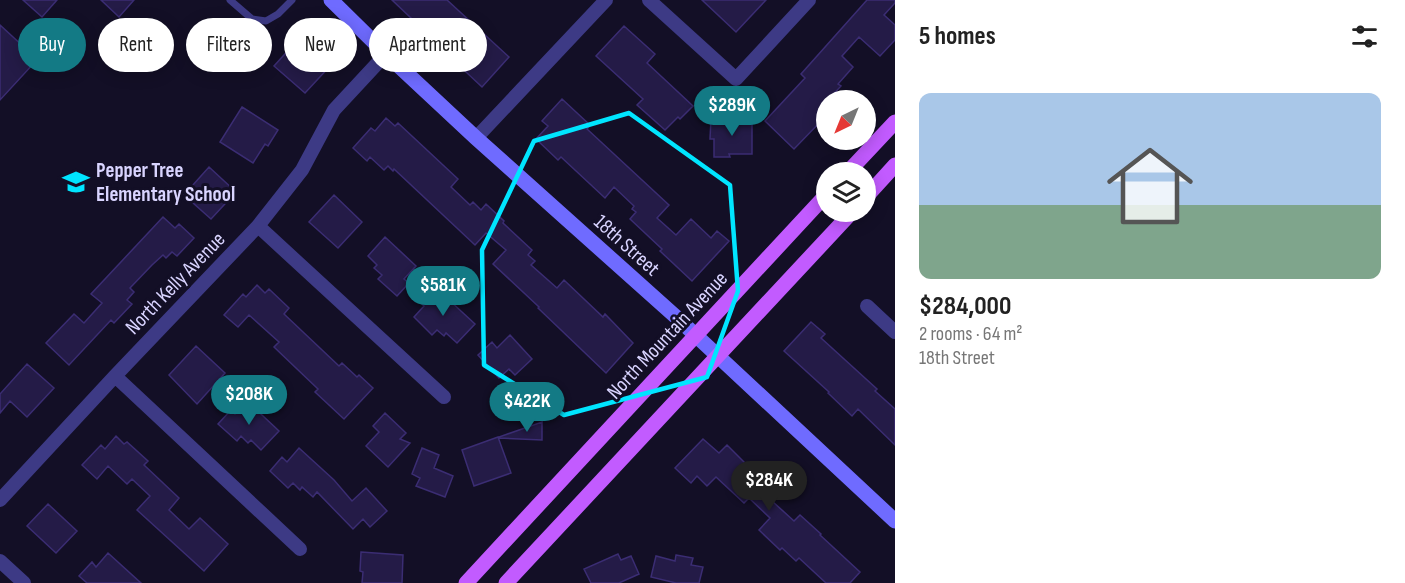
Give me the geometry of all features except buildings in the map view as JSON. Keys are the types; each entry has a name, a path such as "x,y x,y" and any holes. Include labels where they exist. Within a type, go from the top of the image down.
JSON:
{"main road":[{"name":"18th Street","path":"331,0 369,37"},
{"name":"18th Street","path":"405,72 696,335 895,521"},
{"path":"857,162 895,122"},
{"path":"876,185 895,165"},
{"name":"North Mountain Avenue","path":"466,583 816,206"},
{"path":"506,583 843,222"}],"street":[{"path":"476,138 606,0"},
{"path":"649,0 736,79 809,0"},
{"name":"North Kelly Avenue","path":"0,500 258,226 302,170 334,110 369,72"},
{"path":"258,226 444,397"},
{"path":"867,306 895,332"},
{"path":"115,376 300,549"},
{"path":"0,561 24,583"}],"lane":[{"path":"230,0 252,19 266,21 278,14 292,0"}],"highlighted area":[{"path":"629,113 730,185 738,291 707,377 564,415 484,365 482,250 534,141"}],"place":[{"name":"Pepper Tree Elementary School","path":"76,182"}]}
